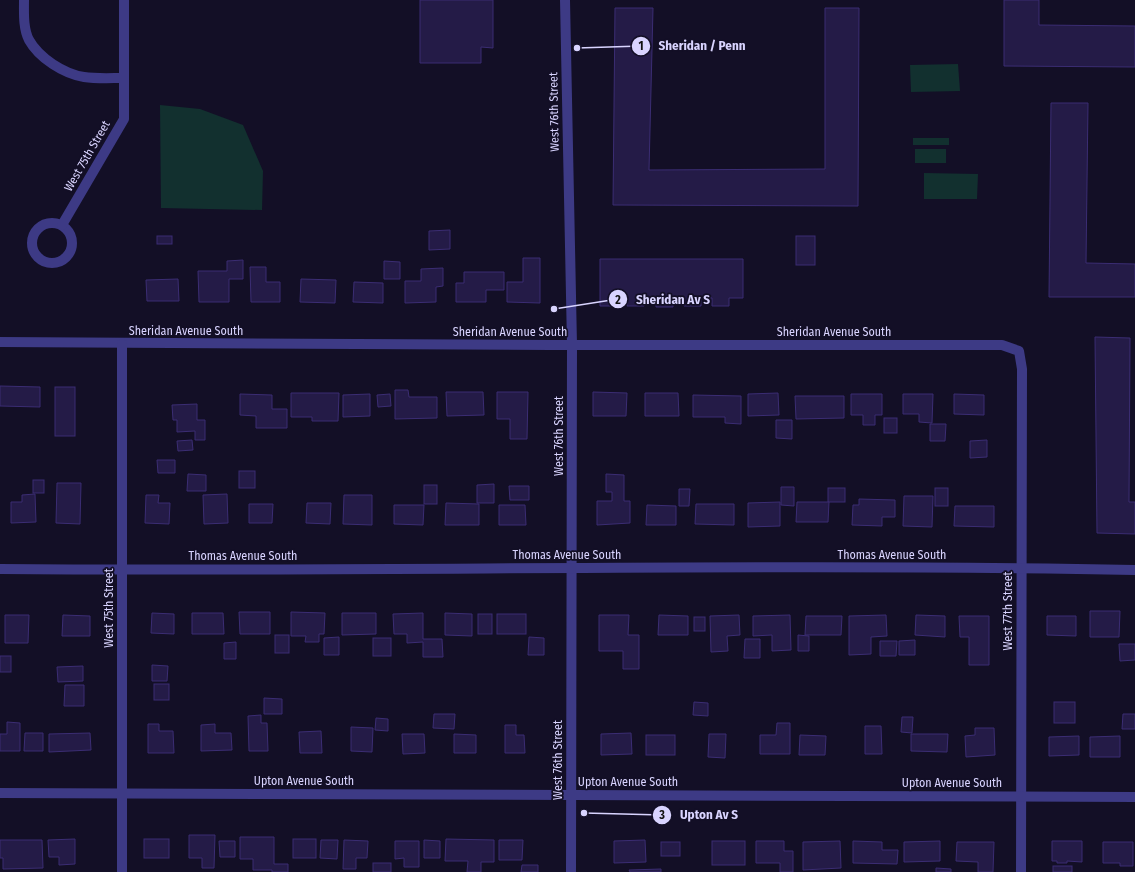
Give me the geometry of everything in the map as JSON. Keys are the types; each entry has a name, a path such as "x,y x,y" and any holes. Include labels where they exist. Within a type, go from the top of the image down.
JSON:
{"street":[{"path":"24,0 26,30 30,40 40,54 51,63 71,73 83,76 124,78"},
{"name":"West 75th Street","path":"62,225 124,118 124,0"},
{"name":"West 76th Street","path":"565,0 572,345 571,872"},
{"name":"Sheridan Avenue South","path":"0,342 122,344 1002,345 1019,351"},
{"name":"West 75th Street","path":"122,344 122,872"},
{"name":"West 77th Street","path":"1019,351 1022,369 1021,872"},
{"name":"Thomas Avenue South","path":"0,568 122,570 571,567 1021,568 1135,570"},
{"name":"Upton Avenue South","path":"0,793 1135,797"}],"green space":[{"path":"958,64 960,91 911,92 910,65"},
{"path":"160,105 200,109 243,125 263,171 262,210 161,208"},
{"path":"913,138 949,138 949,145 913,145"},
{"path":"915,149 946,149 946,163 915,163"},
{"path":"924,173 978,174 977,199 924,199"}],"building":[{"path":"420,0 493,0 493,48 481,47 481,63 420,63"},
{"path":"1004,0 1039,0 1039,25 1135,26 1135,67 1004,66"},
{"path":"615,8 653,8 649,170 825,169 825,8 859,8 858,206 613,205"},
{"path":"1051,103 1088,103 1086,263 1135,264 1135,297 1049,297"},
{"path":"450,230 450,249 429,250 429,231"},
{"path":"157,236 172,236 172,244 157,244"},
{"path":"796,236 815,236 815,265 796,265"},
{"path":"523,258 540,258 540,303 507,302 507,282 523,282"},
{"path":"600,259 743,259 743,298 729,298 729,306 712,306 712,298 701,298 701,306 684,306 684,297 673,297 673,307 656,307 656,298 644,298 644,306 627,306 627,297 616,297 616,306 600,306"},
{"path":"243,260 243,279 229,279 229,302 199,302 198,271 227,271 227,261"},
{"path":"384,261 400,262 400,279 384,279"},
{"path":"250,267 266,267 266,282 280,282 280,302 251,302"},
{"path":"443,268 443,286 436,287 436,302 405,303 405,281 421,281 421,269"},
{"path":"464,272 504,272 504,290 486,290 486,302 456,302 456,283 464,283"},
{"path":"178,279 179,301 147,301 146,280"},
{"path":"301,279 336,280 335,303 300,302"},
{"path":"354,282 383,283 383,303 353,302"},
{"path":"1095,337 1130,338 1129,502 1135,502 1135,534 1097,533"},
{"path":"0,386 40,387 40,407 0,406"},
{"path":"55,387 75,387 75,436 55,436"},
{"path":"395,390 408,390 409,397 437,397 437,418 395,419"},
{"path":"446,392 483,392 484,415 447,416"},
{"path":"497,392 528,392 527,439 510,439 510,419 497,419"},
{"path":"593,392 627,393 626,416 593,416"},
{"path":"291,393 339,393 338,421 312,421 312,417 291,417"},
{"path":"645,393 678,393 679,416 645,416"},
{"path":"778,393 779,415 748,416 748,394"},
{"path":"240,394 272,395 272,409 287,409 287,428 256,428 256,416 240,415"},
{"path":"370,394 370,416 343,417 343,395"},
{"path":"390,394 391,406 378,407 377,395"},
{"path":"851,394 882,394 882,415 875,415 875,425 863,425 863,415 851,415"},
{"path":"903,394 933,394 932,423 919,422 919,414 903,414"},
{"path":"954,394 984,395 984,415 954,414"},
{"path":"693,395 741,396 741,424 725,423 725,417 693,417"},
{"path":"795,396 844,396 844,418 796,419"},
{"path":"197,404 197,420 205,420 205,440 195,440 195,431 177,432 177,420 173,420 172,405"},
{"path":"884,418 897,418 897,433 884,433"},
{"path":"776,420 792,420 792,439 776,438"},
{"path":"930,424 946,424 945,441 930,441"},
{"path":"192,440 193,450 178,451 177,441"},
{"path":"987,440 987,457 970,458 970,441"},
{"path":"157,460 175,460 175,473 158,473"},
{"path":"239,471 255,471 255,488 239,488"},
{"path":"188,474 206,475 206,491 187,491"},
{"path":"606,474 624,475 624,501 630,501 630,523 597,525 597,501 612,501 612,492 606,492"},
{"path":"33,480 44,480 44,493 33,493"},
{"path":"57,483 81,483 80,524 56,523"},
{"path":"494,484 494,503 477,503 477,485"},
{"path":"424,485 437,485 437,504 424,504"},
{"path":"509,486 529,486 529,500 510,500"},
{"path":"781,487 794,487 794,506 781,505"},
{"path":"828,488 845,488 845,502 828,502"},
{"path":"935,488 948,488 948,506 935,506"},
{"path":"679,489 690,489 689,506 679,506"},
{"path":"35,494 36,522 11,523 11,502 22,502 22,495"},
{"path":"227,494 228,523 204,524 203,495"},
{"path":"146,495 159,495 158,503 170,503 169,524 145,523"},
{"path":"344,495 372,495 372,525 343,524"},
{"path":"904,496 933,496 932,527 903,526"},
{"path":"859,499 895,500 895,517 882,517 882,526 852,525 853,505 859,505"},
{"path":"780,502 780,526 748,527 748,503"},
{"path":"797,502 829,502 828,522 796,522"},
{"path":"307,503 331,503 330,524 306,523"},
{"path":"446,503 479,504 479,525 445,525"},
{"path":"249,504 273,504 272,523 249,523"},
{"path":"696,504 734,504 734,525 695,524"},
{"path":"394,505 424,505 423,525 394,524"},
{"path":"499,505 525,505 526,525 499,525"},
{"path":"647,505 676,506 676,525 646,525"},
{"path":"955,506 994,506 994,527 954,526"},
{"path":"1090,611 1120,611 1119,637 1090,637"},
{"path":"239,612 270,612 270,634 240,634"},
{"path":"291,612 325,613 324,634 319,634 319,642 305,642 306,636 291,636"},
{"path":"152,613 174,614 174,634 151,633"},
{"path":"192,613 223,613 224,634 192,634"},
{"path":"342,613 376,613 376,634 342,635"},
{"path":"423,613 423,639 442,639 443,657 423,657 423,642 407,643 407,634 394,634 393,614"},
{"path":"445,613 472,614 472,636 445,635"},
{"path":"478,614 492,614 492,634 478,634"},
{"path":"497,614 526,614 526,634 497,634"},
{"path":"5,615 29,615 28,643 5,643"},
{"path":"63,615 90,616 90,636 62,636"},
{"path":"599,615 629,615 628,635 639,635 639,669 623,669 623,651 599,651"},
{"path":"659,615 688,616 688,635 658,635"},
{"path":"739,615 740,635 727,636 728,651 711,652 710,616"},
{"path":"790,615 791,650 772,651 772,635 753,636 753,616"},
{"path":"886,615 887,636 871,637 871,654 849,655 849,616"},
{"path":"916,615 945,616 945,637 915,635"},
{"path":"806,616 842,616 841,635 805,635"},
{"path":"959,616 989,616 989,665 969,665 969,637 960,637"},
{"path":"1047,616 1076,616 1076,636 1047,635"},
{"path":"694,617 705,617 705,631 694,631"},
{"path":"275,635 289,635 289,653 275,653"},
{"path":"798,635 809,636 809,651 798,651"},
{"path":"339,637 339,655 324,655 324,638"},
{"path":"529,637 544,638 544,655 528,655"},
{"path":"373,638 391,638 391,656 373,656"},
{"path":"745,639 760,639 760,658 744,658"},
{"path":"915,640 915,655 899,655 899,641"},
{"path":"880,641 897,641 896,656 880,656"},
{"path":"236,642 236,659 224,659 224,643"},
{"path":"1119,644 1135,644 1135,660 1120,661"},
{"path":"0,656 11,656 11,672 0,672"},
{"path":"152,665 168,666 167,681 152,681"},
{"path":"83,666 83,681 58,682 57,667"},
{"path":"154,684 169,684 169,700 154,700"},
{"path":"65,685 84,685 84,706 64,706"},
{"path":"264,698 282,699 282,714 264,714"},
{"path":"694,702 708,703 708,716 693,715"},
{"path":"1054,702 1075,702 1075,723 1054,723"},
{"path":"434,714 455,714 454,729 433,728"},
{"path":"1123,714 1135,714 1135,729 1122,729"},
{"path":"261,715 261,723 267,723 268,751 249,751 248,716"},
{"path":"902,717 913,717 912,733 901,732"},
{"path":"376,718 388,719 388,731 375,730"},
{"path":"7,722 20,723 20,751 0,751 0,734 7,734"},
{"path":"777,723 790,723 790,754 760,754 760,735 776,735"},
{"path":"148,724 159,724 159,731 173,731 174,753 148,753"},
{"path":"215,724 215,733 231,733 232,750 201,751 201,725"},
{"path":"505,725 516,725 516,735 524,735 525,753 505,753"},
{"path":"865,726 881,726 882,754 865,754"},
{"path":"351,727 373,728 372,752 351,751"},
{"path":"975,728 994,728 995,755 966,757 965,736 975,735"},
{"path":"321,731 322,753 300,753 299,732"},
{"path":"25,733 43,733 43,751 24,751"},
{"path":"90,733 91,750 49,752 49,734"},
{"path":"631,733 632,754 601,755 601,734"},
{"path":"402,734 424,734 425,753 403,754"},
{"path":"454,734 476,735 476,753 454,753"},
{"path":"709,734 726,734 725,758 708,757"},
{"path":"911,734 948,734 947,752 911,751"},
{"path":"646,735 675,735 675,755 646,755"},
{"path":"800,735 826,736 825,755 799,755"},
{"path":"1079,736 1079,755 1049,756 1049,737"},
{"path":"1120,736 1120,757 1090,757 1090,737"},
{"path":"189,835 215,835 214,868 202,868 202,858 189,858"},
{"path":"240,837 274,837 274,864 288,864 288,872 253,870 253,859 240,859"},
{"path":"75,839 75,864 59,865 59,857 49,857 48,840"},
{"path":"144,839 169,839 169,858 144,858"},
{"path":"293,839 316,839 316,858 293,858"},
{"path":"446,839 494,840 494,862 481,862 481,872 467,872 468,861 445,861"},
{"path":"0,840 42,840 43,868 3,869 3,858 0,858"},
{"path":"321,840 338,840 337,859 320,858"},
{"path":"344,840 368,841 367,858 356,858 356,869 343,869"},
{"path":"424,840 440,841 440,858 424,858"},
{"path":"499,840 523,840 522,860 499,860"},
{"path":"645,840 646,862 614,863 614,841"},
{"path":"219,841 235,841 235,857 220,857"},
{"path":"395,841 419,841 419,867 404,867 404,858 395,859"},
{"path":"712,841 745,841 745,865 712,865"},
{"path":"756,841 784,841 784,851 793,851 793,872 780,872 780,863 756,863"},
{"path":"840,841 841,868 803,870 803,842"},
{"path":"853,841 882,842 882,850 898,850 897,864 853,863"},
{"path":"940,841 940,861 904,862 904,842"},
{"path":"1052,841 1082,841 1082,862 1067,861 1067,863 1057,863 1057,861 1052,861"},
{"path":"661,842 680,842 680,856 661,856"},
{"path":"957,842 994,842 993,872 978,872 978,862 956,861"},
{"path":"1103,842 1133,842 1133,866 1120,866 1120,863 1103,863"},
{"path":"373,863 391,863 391,872 373,872"},
{"path":"522,865 538,865 538,872 521,872"},
{"path":"1053,866 1072,866 1072,872 1053,872"},
{"path":"936,868 951,869 951,872 936,872"},
{"path":"661,869 661,872 630,872 629,870"}],"place":[{"name":"Sheridan / Penn","path":"577,48"},
{"name":"Sheridan Av S","path":"554,309"},
{"name":"Upton Av S","path":"584,813"}]}
